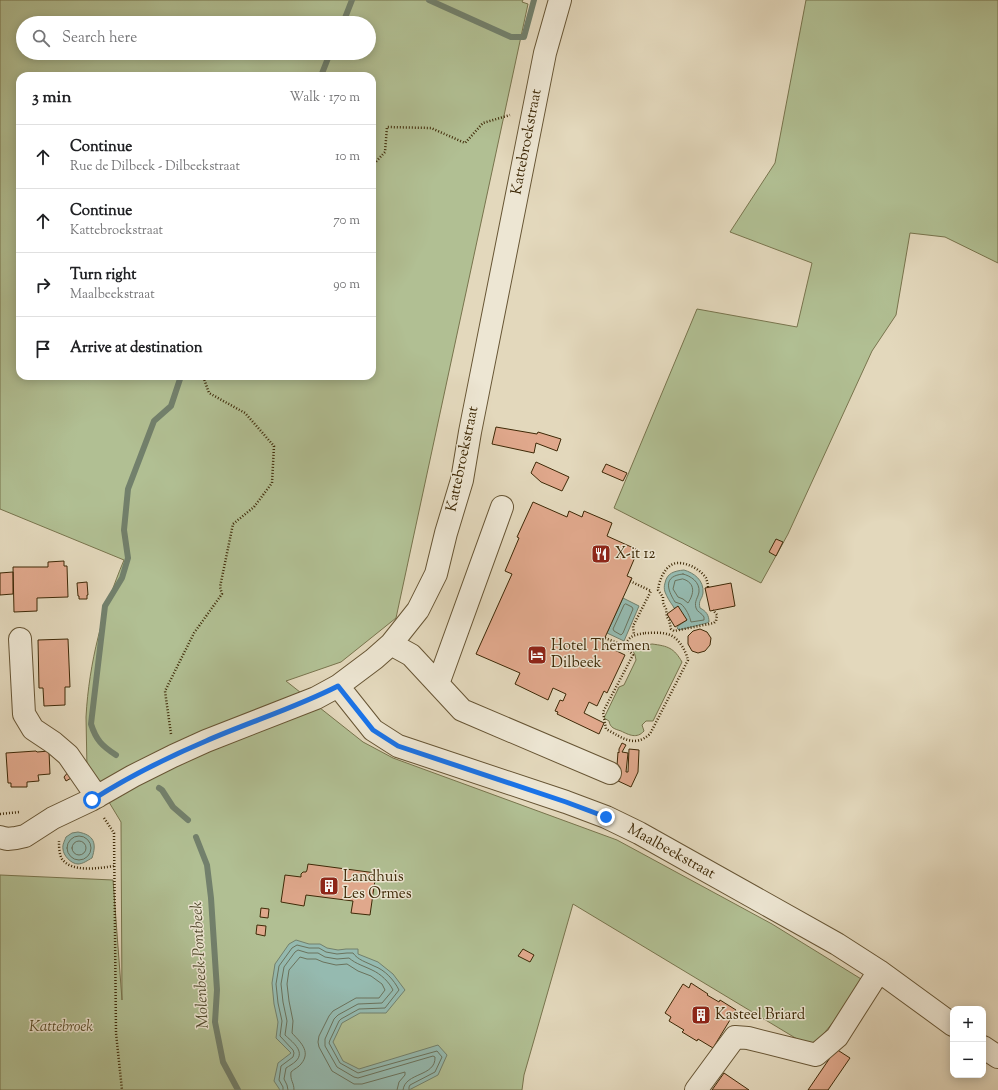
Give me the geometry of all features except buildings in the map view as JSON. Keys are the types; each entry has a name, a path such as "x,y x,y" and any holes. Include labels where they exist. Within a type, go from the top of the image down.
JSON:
{"street":[{"name":"Kattebroekstraat","path":"0,837 16,838 25,836 53,818 173,756 206,741 316,698 338,686 374,659 391,644 418,610 436,574 446,533 462,480 470,432 545,53 560,0"},
{"path":"438,684 502,507"},
{"path":"20,639 24,714 32,729 54,743 68,755 94,798"},
{"path":"391,644 411,655 462,710 610,773"},
{"name":"Maalbeekstraat","path":"338,686 373,730 398,746 558,799 606,817 639,833 837,944 878,971 950,1023"},
{"path":"696,1090 735,1037 748,1038 816,1055 836,1037 878,971"},
{"path":"986,1049 998,1057"}],"path":[{"path":"376,162 385,152 387,127 431,128 465,143 483,122 534,108"},
{"path":"173,756 165,691 194,633 222,594 220,587 233,524 254,507 272,483 274,446 245,412 209,393 204,380"},
{"path":"668,634 671,629 669,620 662,597 658,590 661,577 673,564 682,563 691,566 699,572 706,579 708,587"},
{"path":"630,581 651,591 658,590"},
{"path":"634,635 633,626 651,591"},
{"path":"671,629 674,631 714,622 716,621 717,615 713,610"},
{"path":"605,638 625,646 633,654 603,712 606,729 629,741 644,740 650,734 688,660 686,652 680,643 668,634 645,633 634,635 625,646"},
{"path":"94,798 114,833 116,1033 122,1090"},
{"path":"59,840 62,859 70,865 80,868 114,866"}],"green space":[{"name":"Kattebroek","path":"0,0 523,0 522,2 528,4 396,618 341,662 286,681 363,742 393,758 617,840 772,924 866,982 812,1048 573,904 524,1075 522,1090 0,1090 0,875 113,880 122,1000 121,822 92,774 87,769 86,717 90,676 98,637 116,579 124,560 0,509"},
{"path":"806,0 998,0 998,263 945,237 910,233 896,315 872,351 788,534 761,583 614,508 697,309 797,327 812,263 730,232 775,163"},
{"path":"652,644 670,648 682,662 653,721 646,721 642,725 644,731 639,735 630,735 613,728 609,721 604,718 619,687 624,685 636,660 633,651 642,646"}],"water":[{"path":"684,570 695,575 702,584 703,593 700,608 707,614 709,622 679,630 677,628 678,626 687,620 676,608 674,608 664,590 664,586 669,575 674,572"},
{"path":"623,598 639,606 624,641 607,633"},
{"path":"78,832 88,835 93,840 94,848 92,858 84,863 75,864 64,854 63,844 66,837 72,833"},
{"path":"296,940 309,944 320,944 327,948 338,950 358,949 358,954 378,962 393,974 405,990 386,1013 360,1013 342,1023 333,1042 343,1061 359,1069 438,1045 447,1055 438,1075 409,1090 280,1090 274,1081 278,1063 291,1053 276,1038 278,1022 274,1004 272,983 275,964 289,944"}],"waterway":[{"name":"Molenbeek-Pontbeek","path":"346,16 352,0"},
{"name":"Molenbeek-Pontbeek","path":"429,0 511,37 524,37 534,0"},
{"name":"Molenbeek-Pontbeek","path":"323,72 327,60"},
{"name":"Molenbeek-Pontbeek","path":"116,755 100,742 91,724 105,606 122,578 128,558 124,530 128,489 154,421 171,406 180,380"},
{"name":"Molenbeek-Pontbeek","path":"159,788 162,790 173,807 188,820"},
{"name":"Molenbeek-Pontbeek","path":"196,837 207,865 211,898 217,990 215,1022 223,1062 238,1090"}],"place":[{"name":"X-it 12","path":"601,554"},
{"name":"Hotel Thermen Dilbeek","path":"537,655"},
{"name":"Landhuis Les Ormes","path":"329,886"},
{"name":"Kasteel Briard","path":"701,1015"}],"route":[{"path":"92,800 133,776 206,741 316,698 338,686 373,730 398,746 566,802 606,817"}]}
